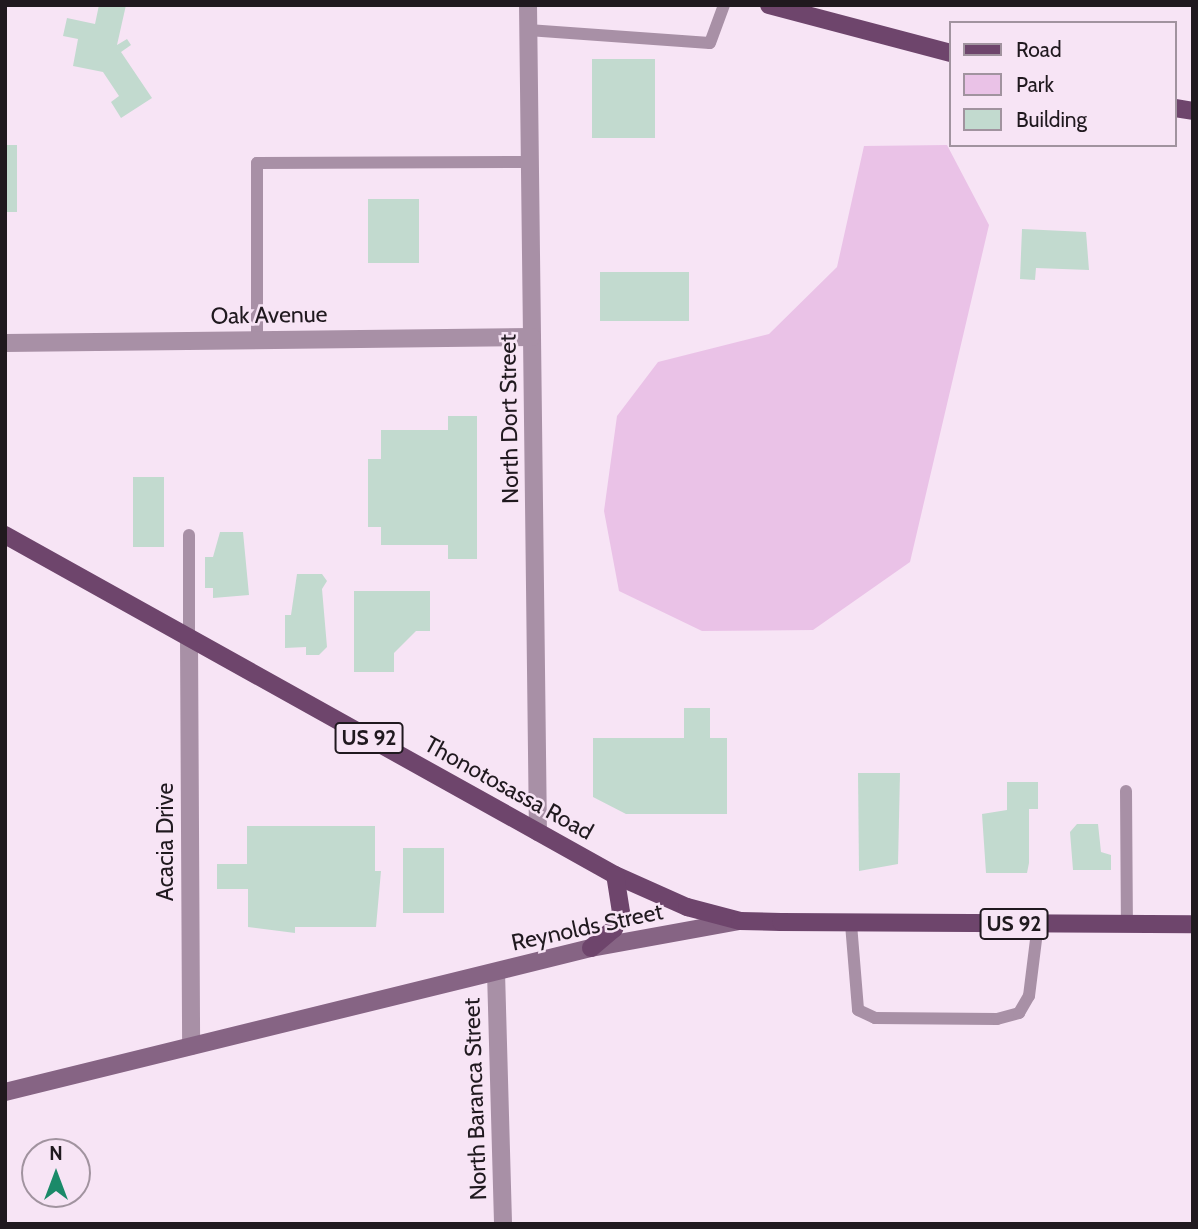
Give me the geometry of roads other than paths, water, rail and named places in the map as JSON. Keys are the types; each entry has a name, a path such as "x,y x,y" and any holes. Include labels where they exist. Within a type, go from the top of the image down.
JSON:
{"main road":[{"path":"769,5 950,52"},
{"name":"Thonotosassa Road","path":"5,535 615,875 740,921"},
{"path":"591,948 614,929 621,912 615,875"},
{"name":"Reynolds Street","path":"5,1092 591,948 740,921 850,924 1193,924"}],"street":[{"name":"North Dort Street","path":"528,5 538,831"},
{"name":"Oak Avenue","path":"5,343 533,337"},
{"name":"Acacia Drive","path":"189,638 191,1046"},
{"name":"North Baranca Street","path":"496,972 503,1224"}],"lane":[{"path":"528,30 661,35 710,43 724,5"},
{"path":"257,340 257,163 530,162"},
{"path":"189,535 189,638"},
{"path":"1126,791 1127,924"},
{"path":"850,924 858,1010 875,1018 997,1019 1019,1013 1029,996 1038,924"}]}
